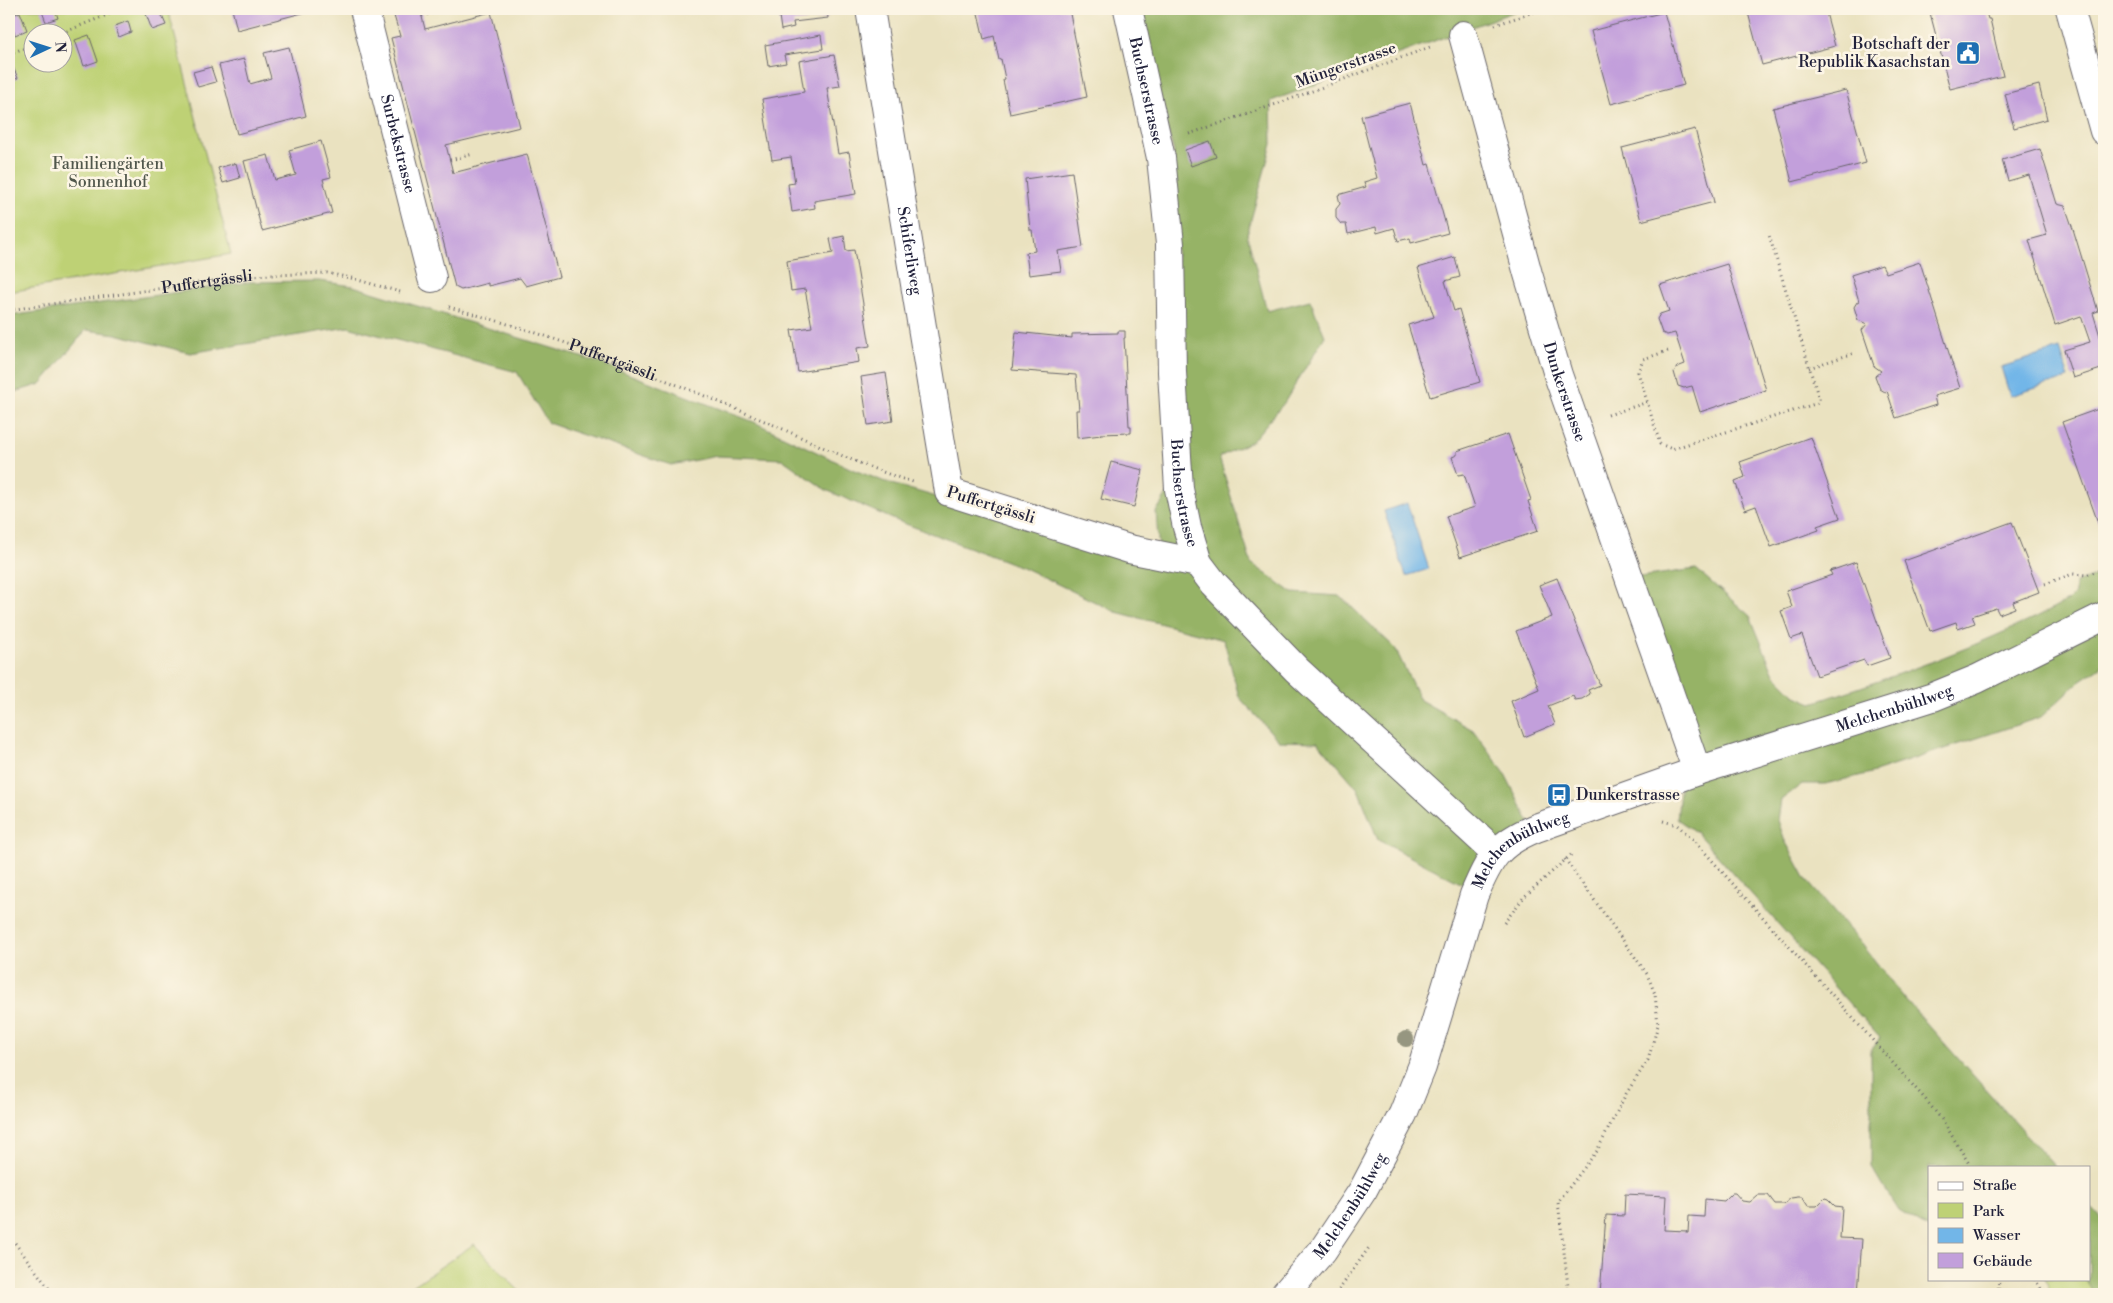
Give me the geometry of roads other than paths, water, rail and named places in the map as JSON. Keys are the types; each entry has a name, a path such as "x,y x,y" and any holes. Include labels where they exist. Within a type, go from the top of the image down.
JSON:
{"street":[{"name":"Surbekstrasse","path":"364,9 432,278"},
{"name":"Schiferliweg","path":"870,9 949,492"},
{"name":"Buchserstrasse","path":"1128,9 1158,144 1170,244 1172,372 1179,489 1186,527 1198,563 1214,584 1297,670 1496,853"},
{"path":"2070,9 2104,131"},
{"name":"Dunkerstrasse","path":"1463,35 1528,274 1574,425 1697,771"},
{"name":"Puffertgässli","path":"949,492 1128,549 1198,563"},
{"name":"Melchenbühlweg","path":"1285,1294 1323,1250 1363,1190 1403,1114 1422,1067 1474,895 1496,853 1516,836 1697,771 1933,697 2002,668 2104,616"}],"water":[{"path":"2060,349 2069,378 2010,396 2001,367"},
{"path":"1407,503 1429,569 1406,576 1384,511"}],"place":[{"name":"Botschaft der Republik Kasachstan","path":"1968,53"},
{"name":"Dunkerstrasse","path":"1559,795"}],"park label":[{"name":"Familiengärten Sonnenhof","path":"108,173"}]}
